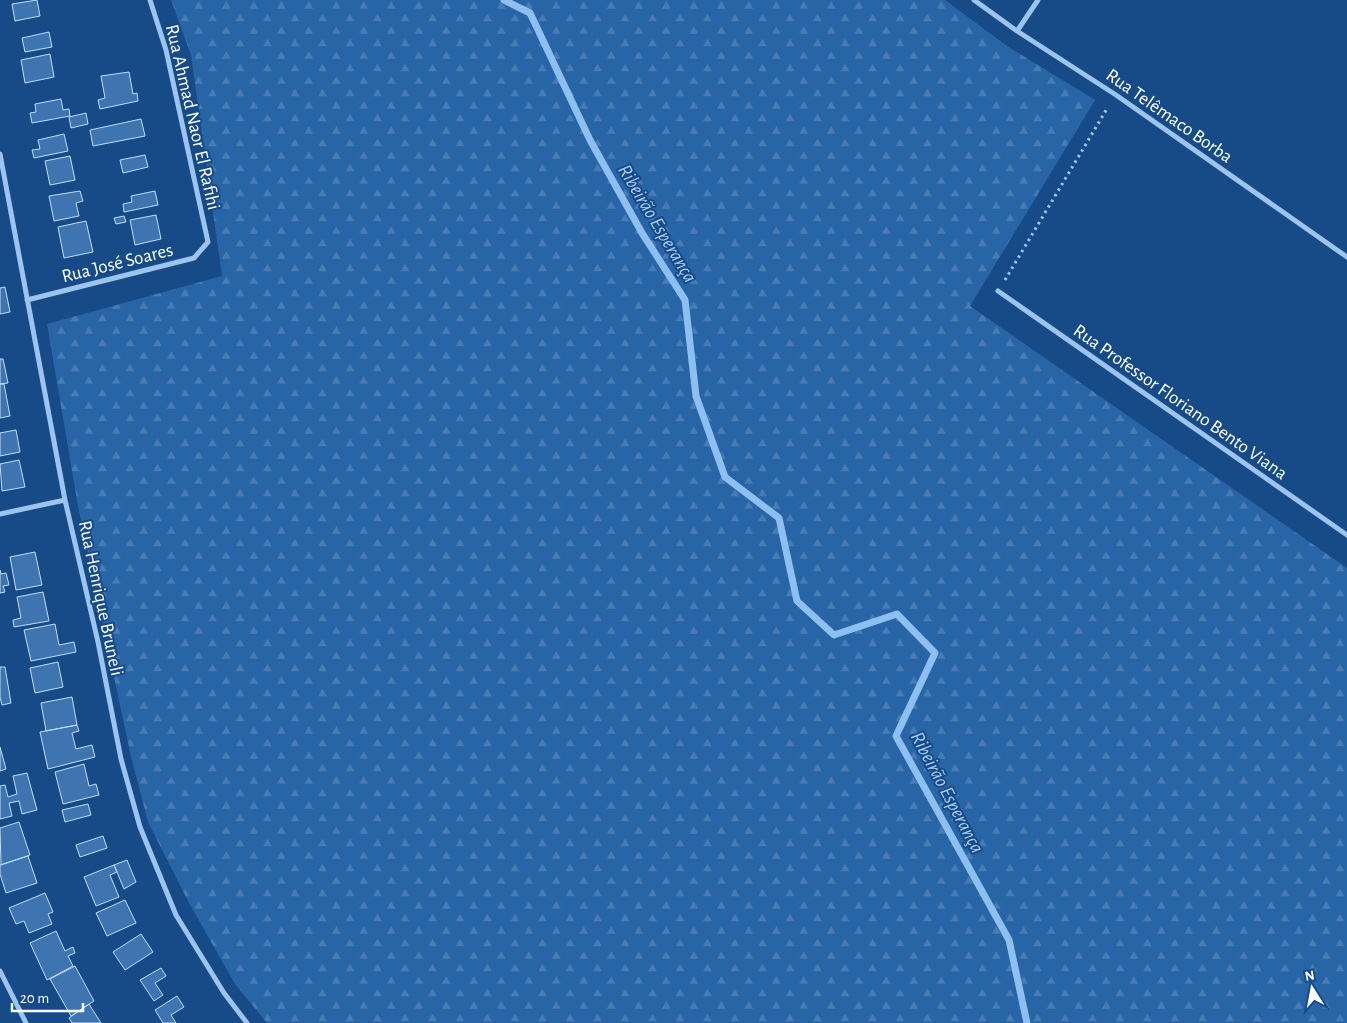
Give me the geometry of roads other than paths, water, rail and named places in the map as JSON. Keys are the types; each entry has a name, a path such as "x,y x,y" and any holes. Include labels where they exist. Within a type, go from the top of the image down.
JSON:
{"street":[{"name":"Rua Ahmad Naor El Rafihi","path":"150,0 166,50 208,242"},
{"name":"Rua Telêmaco Borba","path":"974,0 1017,31 1116,95 1347,257"},
{"path":"1017,31 1038,0"},
{"name":"Rua Henrique Bruneli","path":"0,154 66,500 98,642 121,759 140,827 176,914 224,993 247,1023"},
{"name":"Rua José Soares","path":"27,300 194,258 208,242"},
{"name":"Rua Professor Floriano Bento Viana","path":"998,291 1347,535"},
{"path":"0,514 66,500"},
{"path":"0,971 26,1023"}],"waterway":[{"name":"Ribeirão Esperança","path":"504,0 530,13 590,140 642,233 685,300 696,396 725,477 779,518 797,601 834,635 897,614 935,653 896,736 1009,940 1027,1023"}]}
